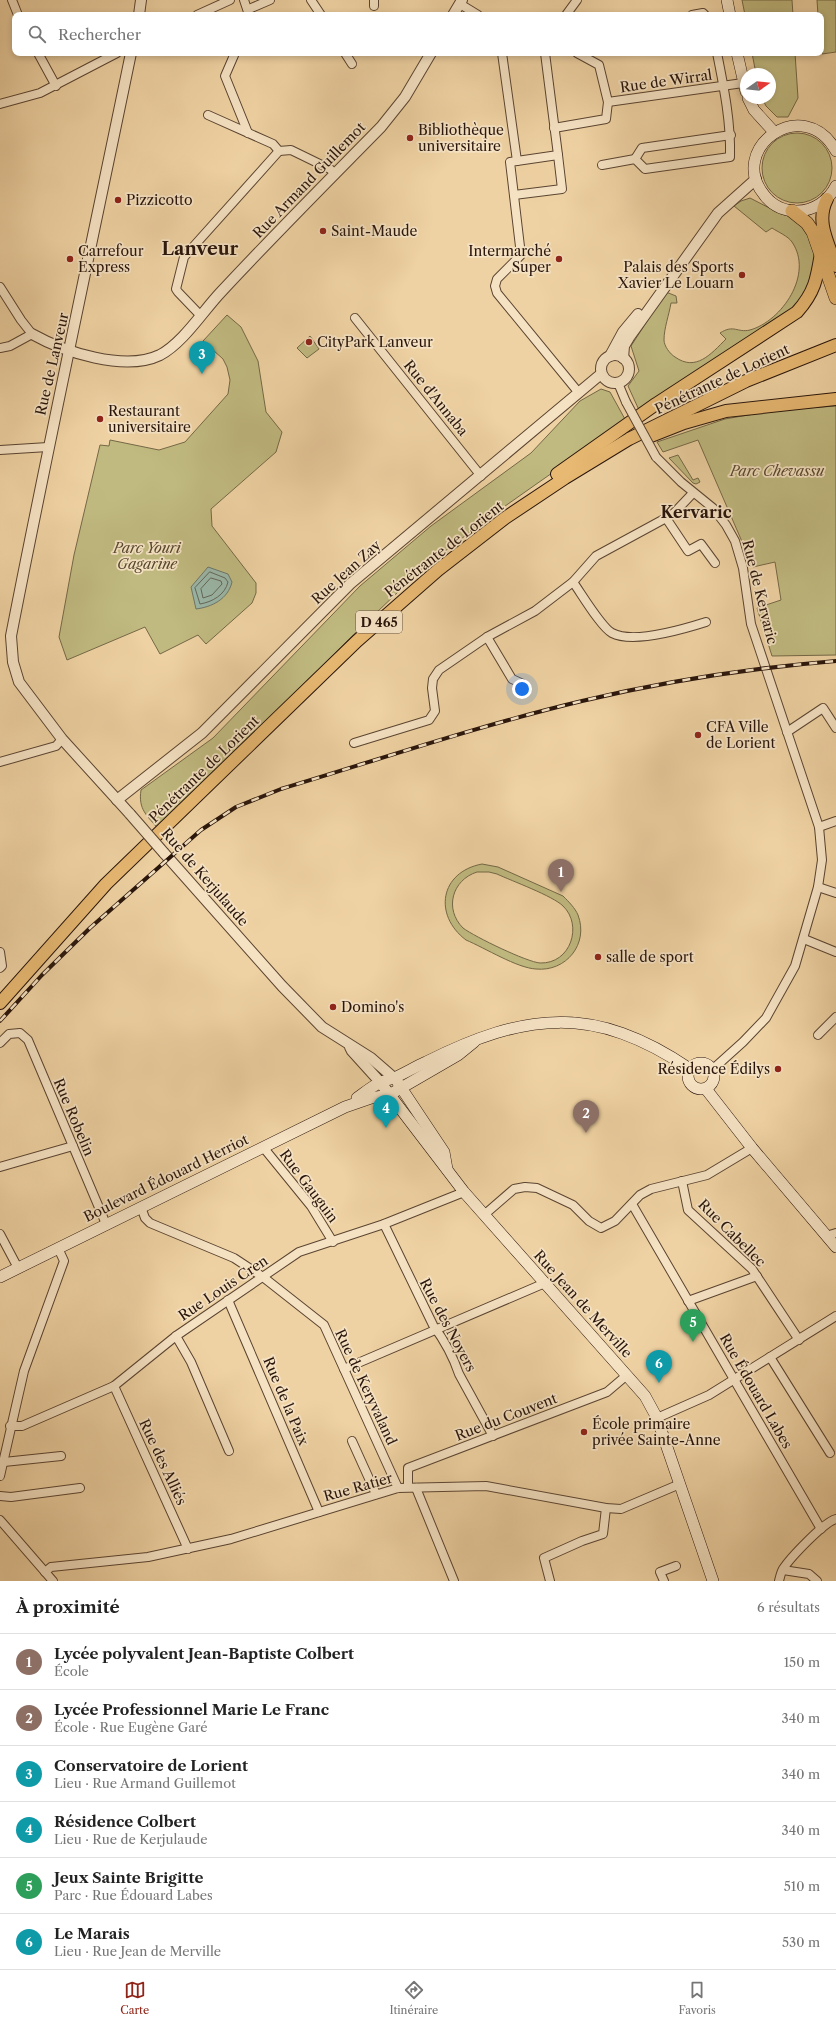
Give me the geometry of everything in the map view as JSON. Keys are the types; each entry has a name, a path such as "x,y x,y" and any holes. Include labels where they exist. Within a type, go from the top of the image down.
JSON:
{"highway":[{"path":"792,211 807,223 813,232 836,298"}],"main road":[{"path":"727,0 729,12"},
{"path":"738,56 740,68"},
{"path":"751,104 754,110 774,132"},
{"path":"826,199 807,210 792,211 778,207 766,198 756,180 754,165 758,150 774,132 793,126 808,127 816,130 827,138 836,151"},
{"path":"836,186 826,199 822,208 821,219 836,266"},
{"path":"505,518 530,491 576,461 656,404 797,312 813,290 821,253"},
{"name":"Pénétrante de Lorient","path":"0,1003 106,884 357,641 438,570 505,518 629,439 746,381 836,345"},
{"path":"566,478 602,462 666,429 703,417 748,407 836,399"},
{"path":"474,1042 501,1031 531,1024 571,1021 611,1029 640,1039 672,1056 690,1069"},
{"name":"Boulevard Édouard Herriot","path":"0,1277 345,1106 380,1082 394,1078 454,1048 474,1042"},
{"name":"Boulevard Édouard Herriot","path":"345,1106 371,1098 389,1095 458,1055 474,1042"},
{"path":"704,1063 713,1069 714,1081 706,1089 696,1089 689,1082 688,1078 690,1069 696,1064 704,1063"},
{"path":"389,1095 394,1078"},
{"name":"Rue de Kerjulaude","path":"394,1078 444,1152 448,1172"},
{"name":"Rue de Kerjulaude","path":"380,1082 464,1192"},
{"path":"706,1089 752,1148 831,1235 836,1247"},
{"name":"Rue Jean de Merville","path":"464,1192 645,1396 658,1418 712,1581"}],"street":[{"path":"12,0 17,12"},
{"path":"139,12 141,0"},
{"path":"204,12 230,0"},
{"path":"244,0 249,12 270,0"},
{"path":"311,0 319,12"},
{"path":"568,12 577,0"},
{"path":"455,12 461,2 474,12"},
{"path":"40,56 56,86"},
{"path":"0,104 40,93 111,56"},
{"name":"Rue de Lanveur","path":"19,682 13,662 11,636 48,447 70,350 131,56"},
{"path":"234,56 225,76 248,133"},
{"path":"347,56 352,64"},
{"name":"Rue Armand Guillemot","path":"32,334 70,350 109,361 124,362 148,359 160,355 201,316 220,293 380,127 405,97 429,56"},
{"path":"502,56 514,161 514,195 521,255 497,279 495,289 579,393"},
{"path":"514,195 562,189 544,56"},
{"name":"Rue de Wirral","path":"582,56 599,65 608,102 724,86 740,87"},
{"path":"636,159 645,169 730,157 731,135 724,86 718,56"},
{"path":"554,128 606,119 608,102"},
{"path":"208,115 273,144 279,151"},
{"path":"636,159 642,148 731,135"},
{"path":"201,316 176,289 184,257 279,151 291,150 330,169 335,174"},
{"path":"514,161 558,154"},
{"path":"602,165 636,159"},
{"path":"623,358 624,346 630,336 665,285 718,213 756,180"},
{"path":"610,356 619,356 623,358 628,365 628,374 618,383 608,381 602,374 602,363 610,356 623,332 665,285"},
{"path":"0,287 21,320 32,334 10,346 0,348"},
{"name":"Rue d'Annaba","path":"355,318 481,476"},
{"name":"Rue Jean Zay","path":"117,800 202,733 350,584 602,374"},
{"name":"Rue de Kervaric","path":"618,383 626,402 656,457 712,508 726,525 735,541 743,568 751,624 819,827 822,860 818,887 795,966 766,1018 743,1042 713,1069"},
{"path":"0,450 48,447"},
{"path":"354,743 429,720 435,711 432,688 433,680 439,670 455,657 487,637 535,611 573,582 596,556 674,513 694,493"},
{"path":"666,518 688,551 701,544 714,563"},
{"path":"573,582 605,627 612,633 621,636 642,636 676,632 706,622"},
{"path":"487,637 512,679 523,684"},
{"name":"Rue de Kerjulaude","path":"19,682 62,739 288,993 322,1027 371,1058 394,1078"},
{"path":"787,732 823,708 836,728"},
{"path":"0,762 56,746 62,739"},
{"path":"819,827 836,821"},
{"path":"818,887 836,893"},
{"path":"804,938 836,952"},
{"path":"0,952 1,967"},
{"path":"818,1035 836,1016"},
{"name":"Rue Robelin","path":"0,1043 9,1034 20,1033 28,1040 106,1224"},
{"name":"Rue de Kerjulaude","path":"349,1043 352,1051 380,1082"},
{"path":"0,1167 73,1146"},
{"name":"Rue Gauguin","path":"262,1147 311,1206 333,1242"},
{"path":"484,1215 514,1189 525,1186 537,1188 573,1204 589,1222 601,1228 615,1221 640,1195 651,1189 707,1175 752,1148"},
{"name":"Rue Cabellec","path":"682,1181 688,1210 752,1269 799,1340"},
{"name":"Rue Louis Cren","path":"10,1426 22,1426 114,1386 176,1336 299,1252 384,1224 464,1192"},
{"name":"Rue Édouard Labes","path":"632,1204 821,1529"},
{"name":"Rue de Keryvaland","path":"141,1207 150,1223 234,1258 263,1277 324,1325 398,1488"},
{"name":"Rue des Noyers","path":"384,1224 406,1266 409,1278 493,1436"},
{"path":"0,1234 18,1268"},
{"path":"0,1476 10,1426 24,1371 64,1262 58,1248"},
{"path":"688,1301 757,1276"},
{"path":"344,1369 545,1283"},
{"name":"Rue de la Paix","path":"228,1300 319,1512"},
{"path":"658,1418 696,1402 836,1316"},
{"path":"176,1336 191,1362 229,1451"},
{"path":"770,1357 830,1453"},
{"name":"Rue du Couvent","path":"412,1487 408,1468 607,1392 627,1376"},
{"name":"Rue des Alliés","path":"114,1386 188,1549"},
{"path":"352,1441 376,1494"},
{"path":"4,1462 61,1456"},
{"name":"Rue Ratier","path":"45,1572 51,1567 148,1557 232,1539 398,1488 486,1486 606,1508 621,1509 680,1484"},
{"path":"412,1487 454,1581"},
{"path":"0,1496 11,1497 80,1488"},
{"path":"550,1581 544,1558 582,1541 603,1534 606,1508"},
{"path":"779,1581 783,1570 801,1547 821,1529 836,1519"},
{"path":"0,1520 53,1581"},
{"path":"664,1581 660,1572 676,1566"},
{"path":"783,1570 809,1574 817,1581"}],"green space":[{"path":"742,0 792,0 793,12 744,12"},
{"path":"817,0 836,0 836,52 824,54 824,12 818,12"},
{"path":"753,56 795,56 798,98 788,117 777,117 765,104 776,104 776,68 755,68"},
{"path":"790,133 804,133 817,139 826,148 832,161 830,181 822,193 804,203 790,203 777,197 768,188 762,175 762,161 768,148 777,139"},
{"path":"750,198 781,214 792,217 810,234 816,260 810,287 796,307 639,410 628,386 639,371 631,346 666,292 676,296 677,303 671,303 665,331 665,345 673,356 690,363 703,359 715,350 726,339 720,333 725,330 732,329 746,331 762,325 783,307 791,295 797,282 799,268 798,255 792,242 788,238 772,228 766,232 734,206 741,201"},
{"name":"Parc Youri Gagarine","path":"227,315 241,327 258,361 266,412 282,432 276,452 211,509 212,526 256,583 256,593 252,603 206,644 198,635 160,654 145,627 67,660 59,637 74,555 100,445 109,446 110,440 159,450 185,442 228,394 230,380 227,367 223,359 203,341"},
{"name":"CityPark Lanveur","path":"310,336 319,349 307,358 297,348"},
{"path":"601,389 610,392 626,421 498,511 424,567 350,638 159,830 144,812 140,797 141,790 213,738 360,586 431,526 531,453 580,401"},
{"name":"Parc Chevassu","path":"836,406 836,655 772,656 757,608 781,600 775,562 753,567 698,440 663,452 657,442 725,419 777,410"},
{"path":"678,455 693,480 698,478 700,482 696,484 693,483 669,458"},
{"path":"482,864 498,867 563,896 577,912 581,926 577,946 572,954 557,966 547,969 528,968 466,940 455,930 445,907 446,896 450,885 457,876 468,869","holes":["477,872 489,872 542,893 563,906 569,914 573,933 571,942 559,957 551,962 533,962 478,937 463,928 457,920 452,904 457,888 468,876"]}],"water":[{"path":"208,567 228,574 232,582 227,593 218,601 208,606 196,609 191,587"}],"railway":[{"path":"0,1021 42,975 90,928 201,830 236,807 281,789 544,710 677,681 772,667 836,661"}],"place":[{"name":"Bibliothèque universitaire","path":"410,138"},
{"name":"Pizzicotto","path":"118,200"},
{"name":"Saint-Maude","path":"323,231"},
{"name":"Carrefour Express","path":"70,259"},
{"name":"Intermarché Super","path":"559,259"},
{"name":"Palais des Sports Xavier Le Louarn","path":"742,275"},
{"name":"CityPark Lanveur","path":"309,342"},
{"name":"Conservatoire de Lorient","path":"202,374"},
{"name":"Restaurant universitaire","path":"100,419"},
{"name":"CFA Ville de Lorient","path":"698,735"},
{"name":"Lycée polyvalent Jean-Baptiste Colbert","path":"561,892"},
{"name":"salle de sport","path":"598,957"},
{"name":"Domino's","path":"333,1007"},
{"name":"Résidence Édilys","path":"778,1069"},
{"name":"Résidence Colbert","path":"386,1128"},
{"name":"Lycée Professionnel Marie Le Franc","path":"586,1133"},
{"name":"Jeux Sainte Brigitte","path":"693,1342"},
{"name":"Le Marais","path":"659,1383"},
{"name":"École primaire privée Sainte-Anne","path":"584,1432"}],"district":[{"name":"Lanveur","path":"200,249"},
{"name":"Kervaric","path":"696,512"}]}
